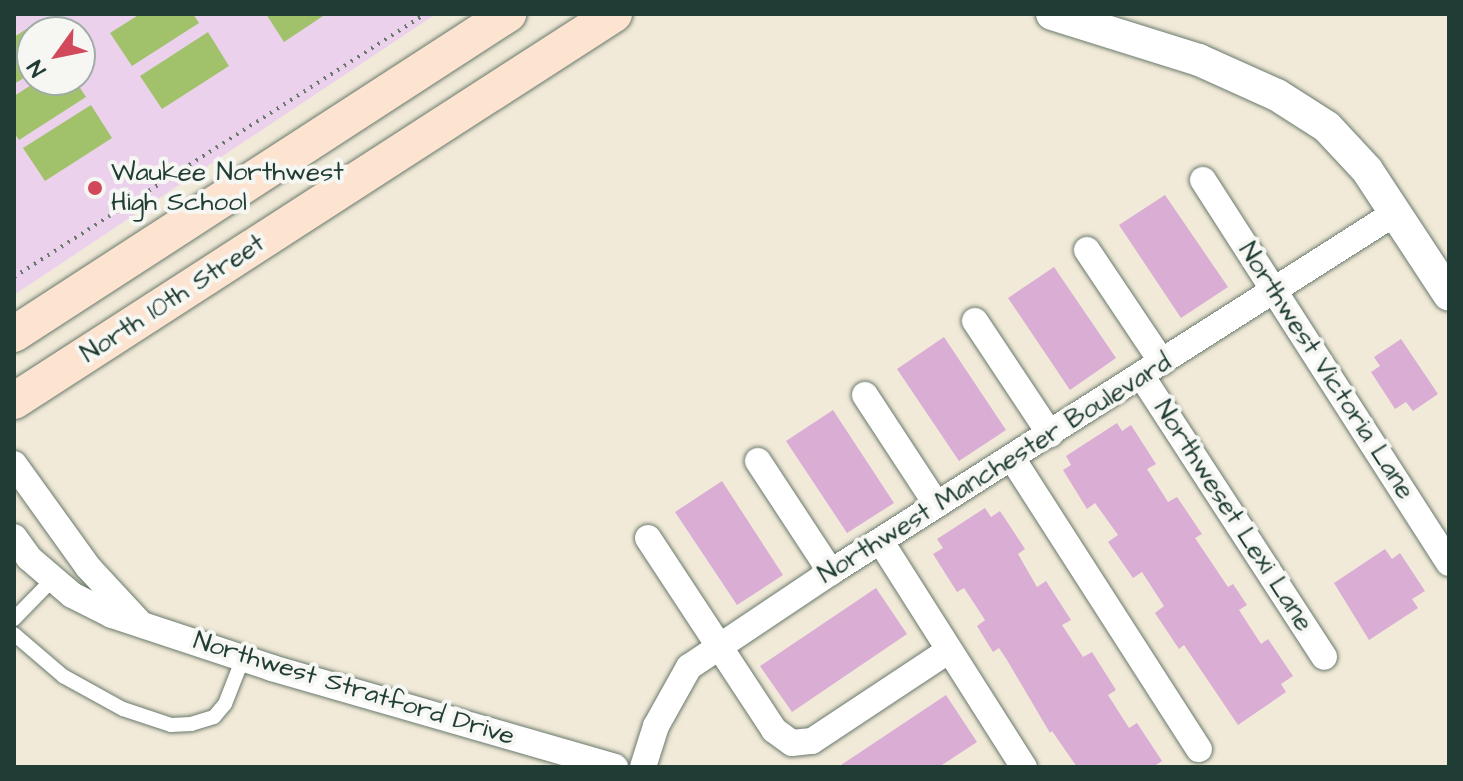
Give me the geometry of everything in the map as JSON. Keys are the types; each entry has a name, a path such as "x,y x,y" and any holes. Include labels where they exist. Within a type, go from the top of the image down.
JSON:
{"main road":[{"path":"14,334 508,14"},
{"name":"North 10th Street","path":"14,401 614,14"}],"street":[{"path":"1052,14 1199,60 1277,95 1327,127 1367,170 1449,295"},
{"name":"Northwest Victoria Lane","path":"1203,180 1449,563"},
{"name":"Northwest Manchester Boulevard","path":"643,767 656,726 689,667 831,572 1395,213"},
{"name":"Northweset Lexi Lane","path":"1087,250 1152,369 1324,657"},
{"path":"975,321 1050,434"},
{"path":"865,395 937,505"},
{"path":"1012,458 1199,749"},
{"path":"758,461 831,572"},
{"name":"Northwest Stratford Drive","path":"14,464 88,567 141,623"},
{"name":"Northwest Stratford Drive","path":"14,537 29,558 72,595 112,615 243,658 615,767"},
{"path":"648,538 774,730 792,743 812,741 948,651"},
{"path":"881,542 1013,763"}],"lane":[{"path":"14,619 53,579"},
{"path":"14,634 63,676 123,709 171,725 191,724 214,717 225,704 243,658"}],"path":[{"path":"14,277 426,14"}],"shaded area":[{"name":"Waukee Northwest High School","path":"14,14 436,14 14,295"}],"green space":[{"path":"140,14 193,14 199,23 132,66 110,33"},
{"path":"266,14 326,14 284,42"},
{"path":"208,32 229,66 162,109 140,76"},
{"path":"16,36 14,84 14,37"},
{"path":"14,96 86,97 19,140 14,133"},
{"path":"91,105 112,138 45,181 23,148"}],"building":[{"path":"1165,195 1228,287 1181,318 1119,225"},
{"path":"1054,267 1116,358 1070,390 1008,298"},
{"path":"944,337 1006,430 959,461 897,369"},
{"path":"1401,339 1438,394 1413,411 1406,402 1395,409 1371,372 1380,366 1374,357"},
{"path":"833,410 894,503 847,533 786,441"},
{"path":"1117,423 1122,431 1131,425 1156,464 1147,469 1168,502 1177,497 1202,534 1195,538 1228,587 1233,584 1247,605 1239,610 1261,644 1268,639 1293,676 1281,684 1286,692 1238,725 1184,645 1179,649 1155,613 1164,606 1142,572 1133,578 1108,542 1118,535 1095,503 1087,509 1063,470 1071,465 1066,456"},
{"path":"722,481 783,575 737,605 675,512"},
{"path":"985,508 991,517 1000,511 1025,549 1018,554 1037,587 1046,581 1071,620 1062,625 1083,657 1092,652 1116,690 1108,695 1129,728 1137,723 1162,761 1153,767 1077,767 1052,731 1050,733 999,648 993,652 977,626 985,620 964,588 957,592 933,554 943,548 937,539"},
{"path":"1385,549 1392,559 1400,553 1425,591 1412,599 1418,608 1369,640 1334,583"},
{"path":"876,588 907,634 792,712 760,666"},
{"path":"946,695 977,742 939,767 838,767"}],"place":[{"name":"Waukee Northwest High School","path":"95,188"}]}
